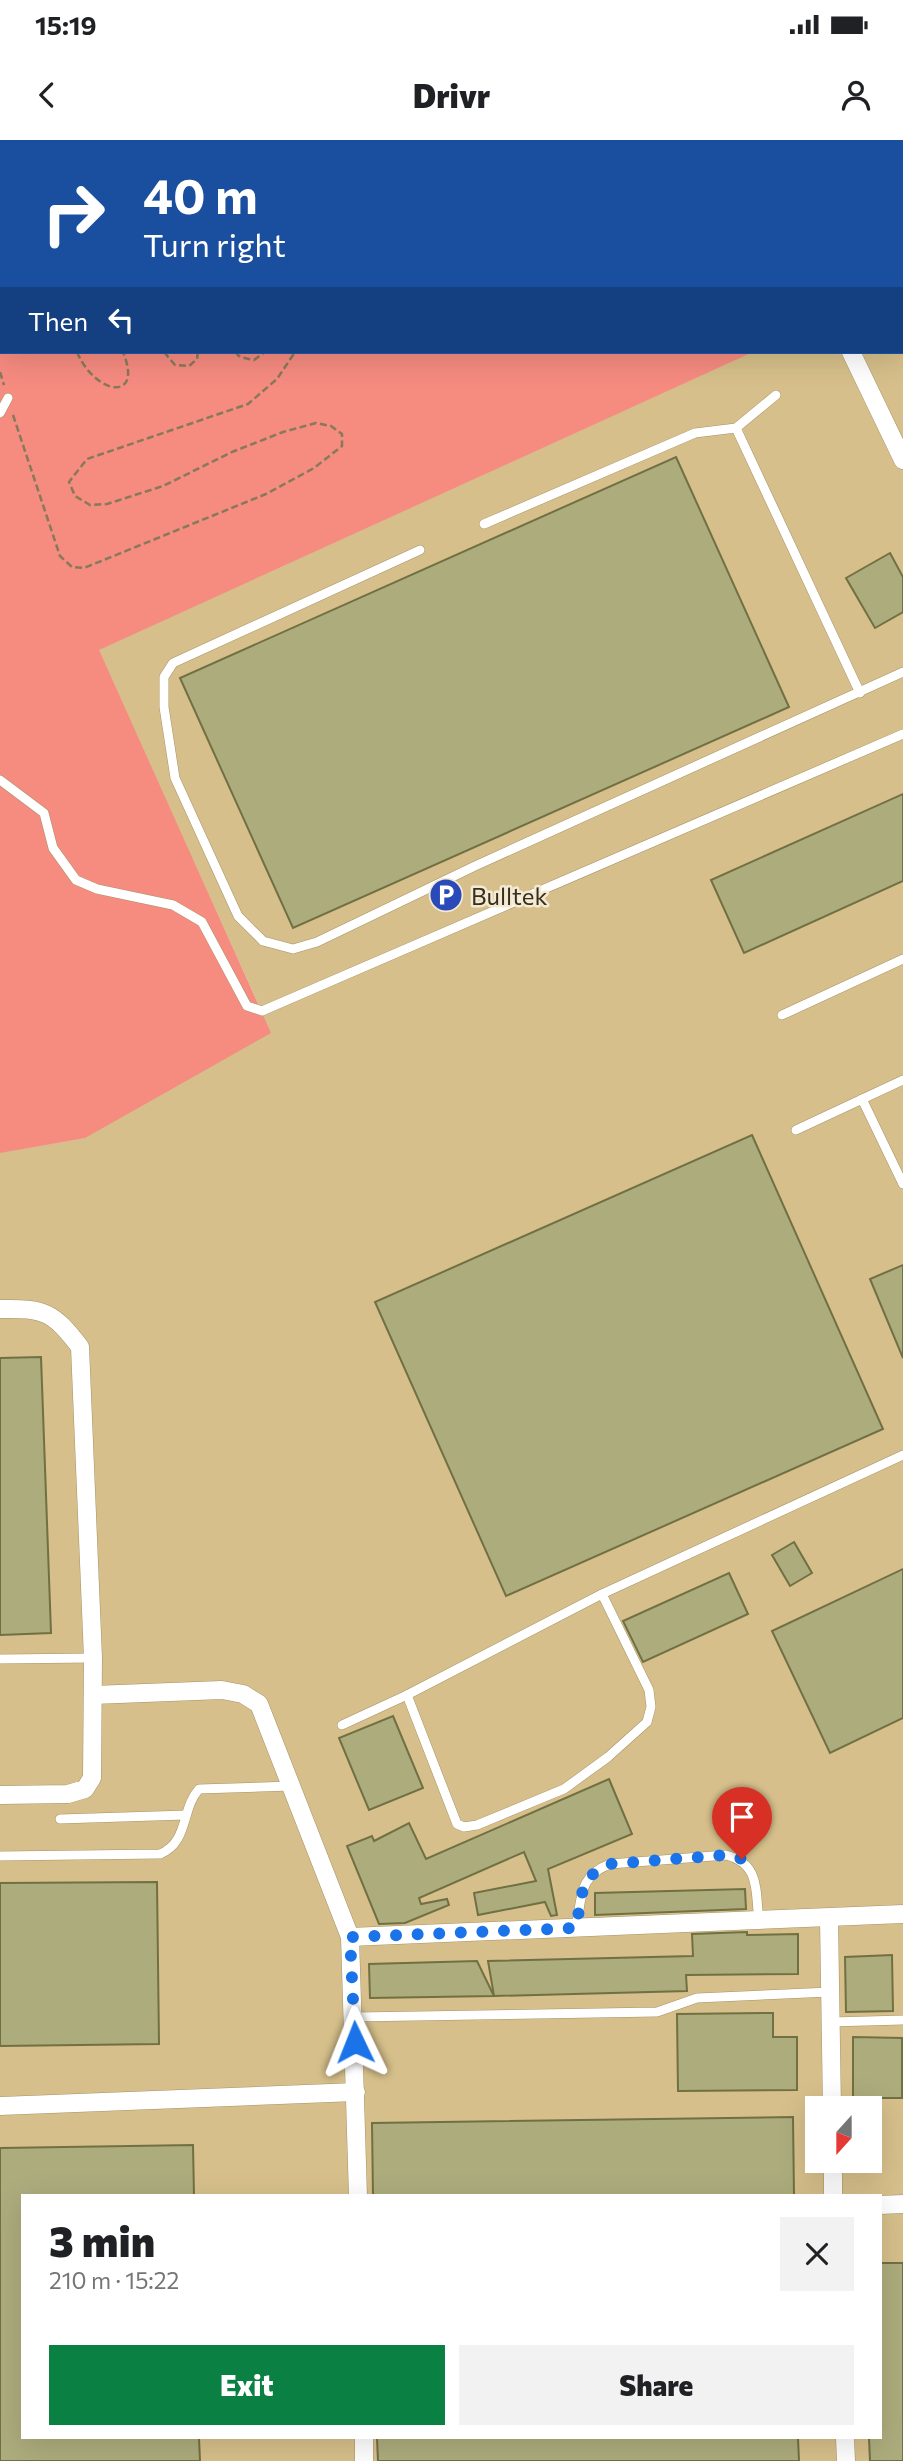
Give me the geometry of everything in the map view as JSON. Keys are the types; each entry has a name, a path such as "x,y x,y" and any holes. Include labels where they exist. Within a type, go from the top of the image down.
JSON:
{"street":[{"path":"852,354 903,460"},
{"path":"0,1310 27,1309 59,1319 80,1348 93,1658 92,1778 85,1789 68,1794 0,1795"},
{"path":"93,1695 222,1690 243,1694 259,1704 350,1937 355,2017 358,2194"},
{"path":"350,1937 903,1914"},
{"path":"829,1919 832,2096"},
{"path":"0,2106 356,2092"},
{"path":"833,2174 833,2194"},
{"path":"882,2205 903,2204"},
{"path":"364,2439 364,2461"},
{"path":"845,2439 846,2461"}],"lane":[{"path":"484,524 695,433 736,428 776,395"},
{"path":"0,413 8,398"},
{"path":"736,428 860,693"},
{"path":"420,550 173,663 164,677 164,707 175,778 238,916 263,941 293,949 317,942 475,866 860,693 903,671"},
{"path":"0,780 44,813 53,848 76,880 97,889 173,905 202,922 247,1006 262,1011 903,734"},
{"path":"782,1015 903,959"},
{"path":"796,1130 903,1080"},
{"path":"862,1099 903,1184"},
{"path":"342,1725 407,1695 602,1594 903,1455"},
{"path":"407,1695 457,1824 464,1827 477,1825 564,1789 608,1757 647,1721 651,1707 649,1690 602,1594"},
{"path":"0,1659 93,1658"},
{"path":"1,1856 160,1854 172,1849 178,1842 190,1799 199,1789 291,1786"},
{"path":"60,1819 186,1815"},
{"path":"576,1928 586,1880 595,1870 610,1864 726,1855 742,1859 752,1870 759,1921"},
{"path":"355,2017 657,2012 697,1998 830,1992"},
{"path":"831,2022 903,2020"}],"path":[{"path":"78,354 83,367 92,377 104,386 112,388 122,385 128,378 129,365 124,354"},
{"path":"166,354 175,365 189,366 197,359 198,354"},
{"path":"237,354 254,360 262,354"},
{"path":"0,372 35,488 60,556 72,567 84,568 266,494 314,468 342,446 342,434 331,426 316,423 232,453 163,486 107,504 90,505 75,496 69,482 87,458 248,404 277,379 294,354"}],"shaded area":[{"path":"0,354 749,354 99,650 271,1033 85,1138 0,1153"},
{"path":"749,354 903,354 903,2461 0,2461 0,1153 85,1138 262,1011 98,650"}],"building":[{"path":"676,457 789,707 293,928 180,678"},
{"path":"890,553 903,577 903,612 875,628 846,578"},
{"path":"903,794 903,881 744,953 711,880"},
{"path":"752,1135 883,1429 506,1596 375,1302"},
{"path":"903,1265 903,1358 870,1279"},
{"path":"41,1357 51,1633 0,1635 0,1358"},
{"path":"794,1542 812,1573 790,1586 772,1555"},
{"path":"903,1569 903,1718 830,1753 772,1631"},
{"path":"729,1573 748,1614 643,1662 623,1621"},
{"path":"393,1716 423,1788 369,1810 339,1738"},
{"path":"609,1779 632,1834 548,1869 557,1915 551,1916 545,1902 478,1915 474,1893 536,1881 524,1852 419,1898 421,1904 447,1899 449,1905 405,1923 379,1924 347,1846 372,1836 374,1841 409,1823 426,1859"},
{"path":"157,1882 159,2044 0,2046 0,1883"},
{"path":"745,1889 746,1909 595,1915 595,1893"},
{"path":"747,1932 747,1935 798,1934 798,1974 686,1975 687,1991 494,1996 488,1961 693,1956 692,1934"},
{"path":"892,1955 893,2011 846,2012 845,1957"},
{"path":"477,1961 494,1996 370,1998 369,1964"},
{"path":"773,2013 773,2037 797,2037 797,2090 678,2091 677,2014"},
{"path":"853,2037 902,2038 902,2098 853,2096"},
{"path":"793,2117 794,2194 373,2194 372,2123"},
{"path":"193,2145 194,2194 21,2194 21,2439 199,2439 200,2461 0,2461 0,2148"},
{"path":"882,2263 903,2263 903,2461 870,2461 869,2439 882,2439"},
{"path":"377,2439 798,2439 799,2461 378,2461"}],"place":[{"name":"Bulltek","path":"446,895"}],"route":[{"path":"355,2042 350,1937 576,1928 586,1880 595,1870 610,1864 726,1855 742,1859"}]}
